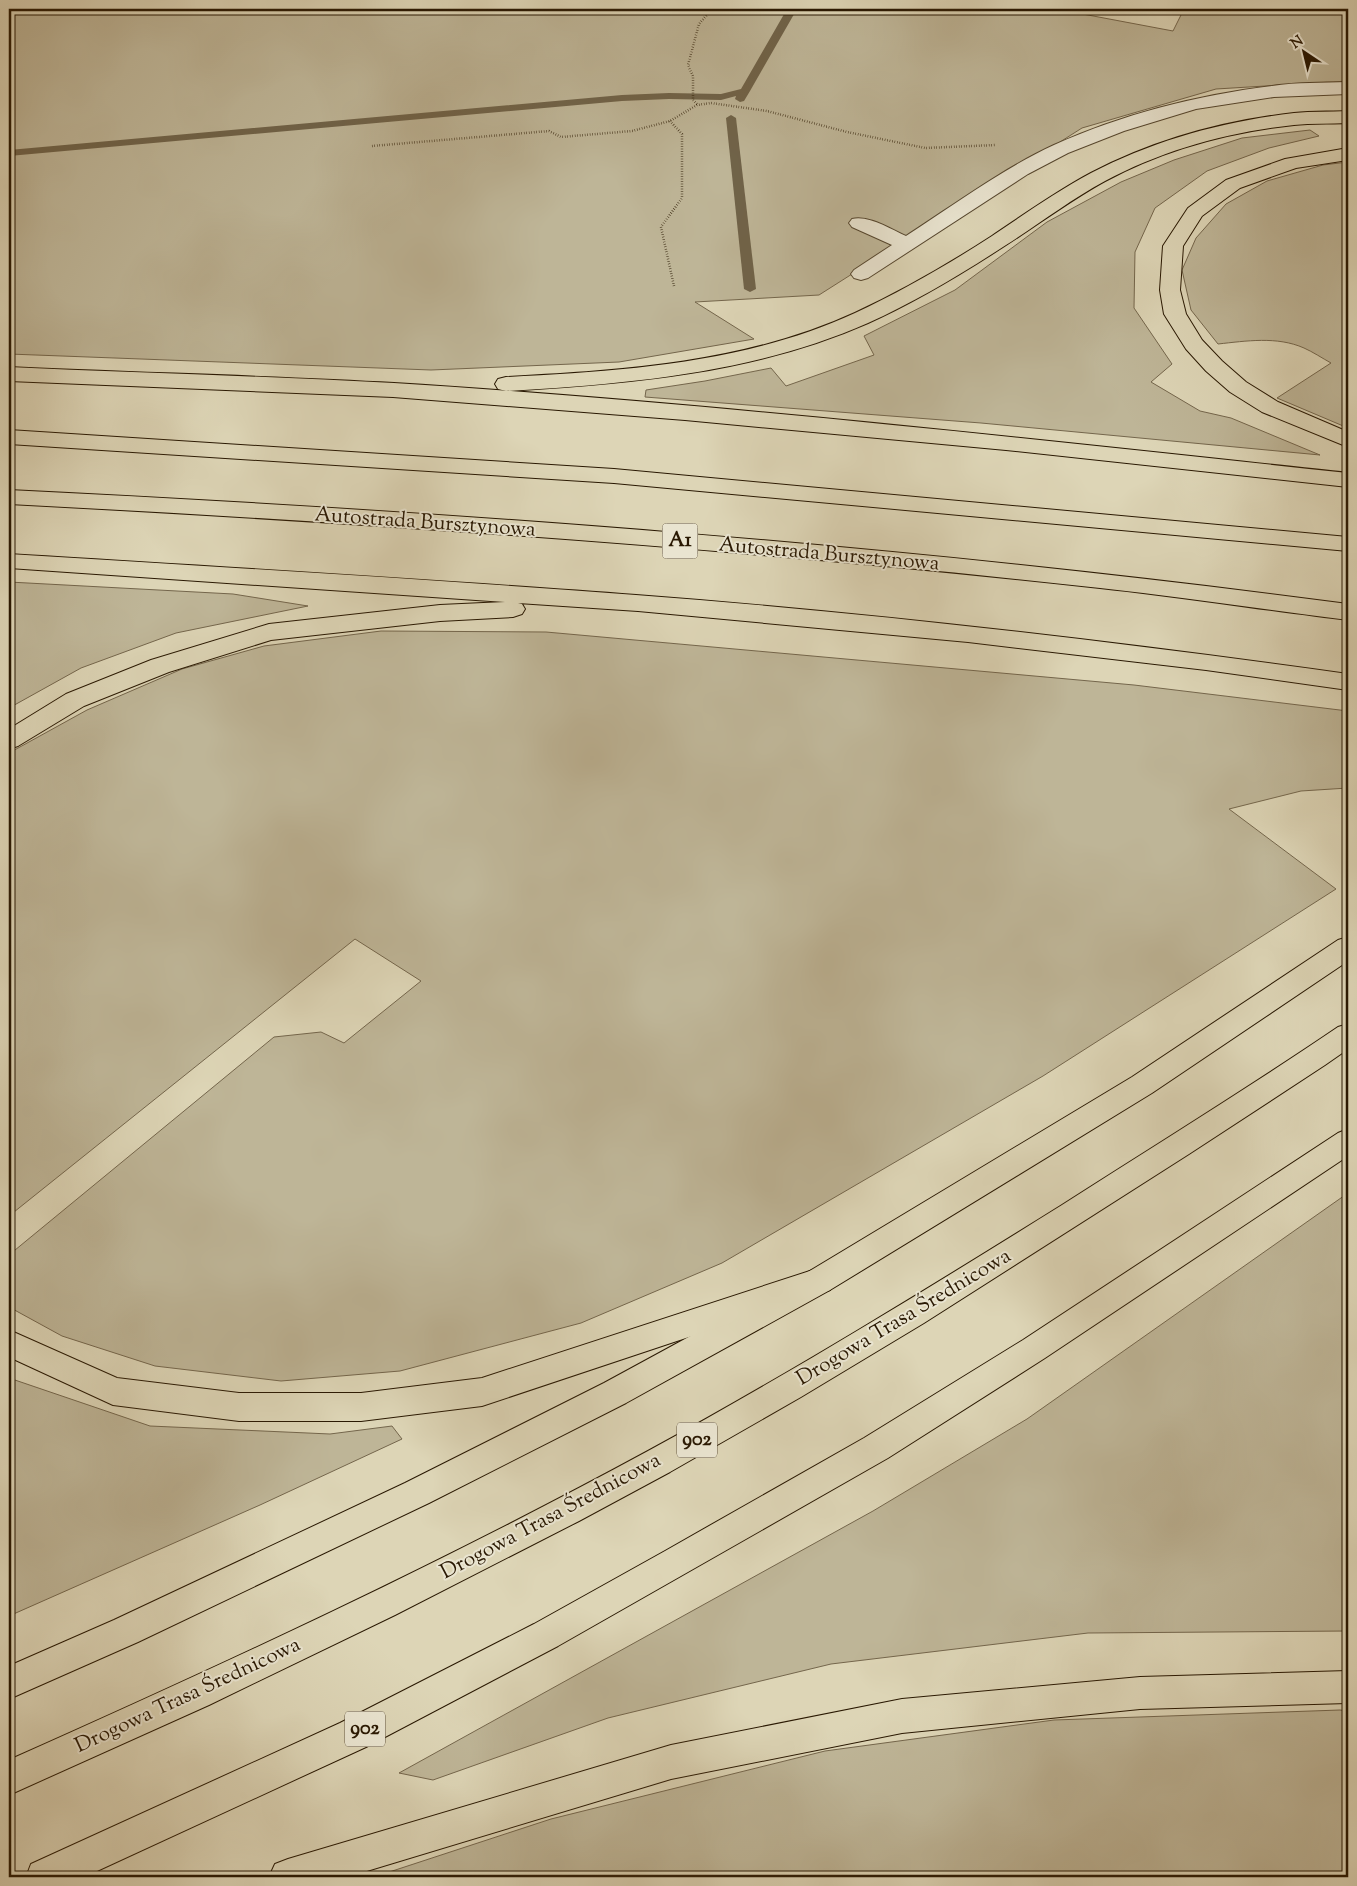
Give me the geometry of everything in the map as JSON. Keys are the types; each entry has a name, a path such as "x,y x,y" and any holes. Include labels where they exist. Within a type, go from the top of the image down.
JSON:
{"main road":[{"path":"393,390 587,380 652,373 728,360 782,347 861,318 986,249 1042,210 1100,176 1160,151 1225,131 1294,119 1348,117"},
{"path":"1348,154 1292,163 1233,184 1195,212 1173,246 1170,290 1175,314 1194,344 1214,366 1238,387 1270,407 1348,440"},
{"path":"9,374 393,390 685,412 1006,443 1348,480"},
{"path":"9,437 614,476 1348,544"},
{"name":"Autostrada Bursztynowa","path":"9,497 167,505 598,534 1103,580 1348,612"},
{"path":"9,561 638,603 968,634 1206,662 1348,682"},
{"path":"9,740 75,700 160,666 269,632 440,613 638,603"},
{"path":"9,1683 126,1632 417,1493 615,1393 819,1281 1142,1085 1348,947"},
{"name":"Drogowa Trasa Średnicowa","path":"9,1778 186,1699 406,1592 580,1503 745,1414 873,1339 1279,1083 1348,1035"},
{"name":"902","path":"44,1877 353,1735 546,1636 876,1448 1034,1349 1348,1141"},
{"path":"9,1343 114,1391 239,1407 362,1407 482,1392 819,1281"},
{"path":"288,1877 671,1762 902,1716 1140,1693 1348,1687"}],"lane":[{"path":"861,274 1021,170 1061,149 1117,127 1193,104 1274,91 1348,88"},
{"path":"859,223 907,244"}],"path":[{"path":"697,104 693,100 693,76 688,65 699,24 712,9"},
{"path":"372,146 549,131 561,137 632,131 670,121 697,104 711,103 767,111 847,132 925,148 982,144 1061,149"},
{"path":"670,121 682,134 682,198 661,227 674,286"}],"shaded area":[{"path":"9,9 883,9 918,14 922,9 1074,9 1072,12 1173,31 1184,9 1348,9 1348,81 1216,89 1082,128 819,295 695,302 754,339 619,362 431,370 9,354"},
{"path":"1310,130 1319,136 1269,148 1207,171 1155,208 1135,252 1134,308 1172,364 1151,382 1200,411 1231,418 1320,455 981,423 645,397 646,390 771,368 786,386 874,355 864,336 955,290 1047,222 1121,182 1174,160 1242,138"},
{"path":"1348,162 1348,428 1277,398 1331,363 1304,348 1283,342 1261,340 1218,344 1191,310 1182,270 1196,238 1226,204 1267,181 1323,165"},
{"path":"9,582 233,594 308,606 176,633 81,668 9,708"},
{"path":"381,631 546,632 1134,685 1348,711 1348,788 1301,791 1229,809 1336,889 1043,1076 722,1263 581,1323 400,1371 281,1381 155,1366 62,1336 9,1307 9,1255 274,1037 321,1032 344,1043 421,981 355,939 9,1216 9,753 87,710 182,669 264,646"},
{"path":"1348,1193 1348,1631 1088,1633 831,1664 608,1718 433,1780 399,1773 873,1511 1027,1419"},
{"path":"9,1378 150,1426 330,1434 392,1426 402,1439 260,1505 9,1616"},
{"path":"1348,1711 1348,1877 374,1877 551,1819 825,1751 1054,1720"}],"waterway":[{"path":"745,91 792,9"},
{"path":"9,153 622,98 669,96 721,97 745,91"},
{"path":"740,99 745,91"},
{"path":"731,118 750,289"}]}
